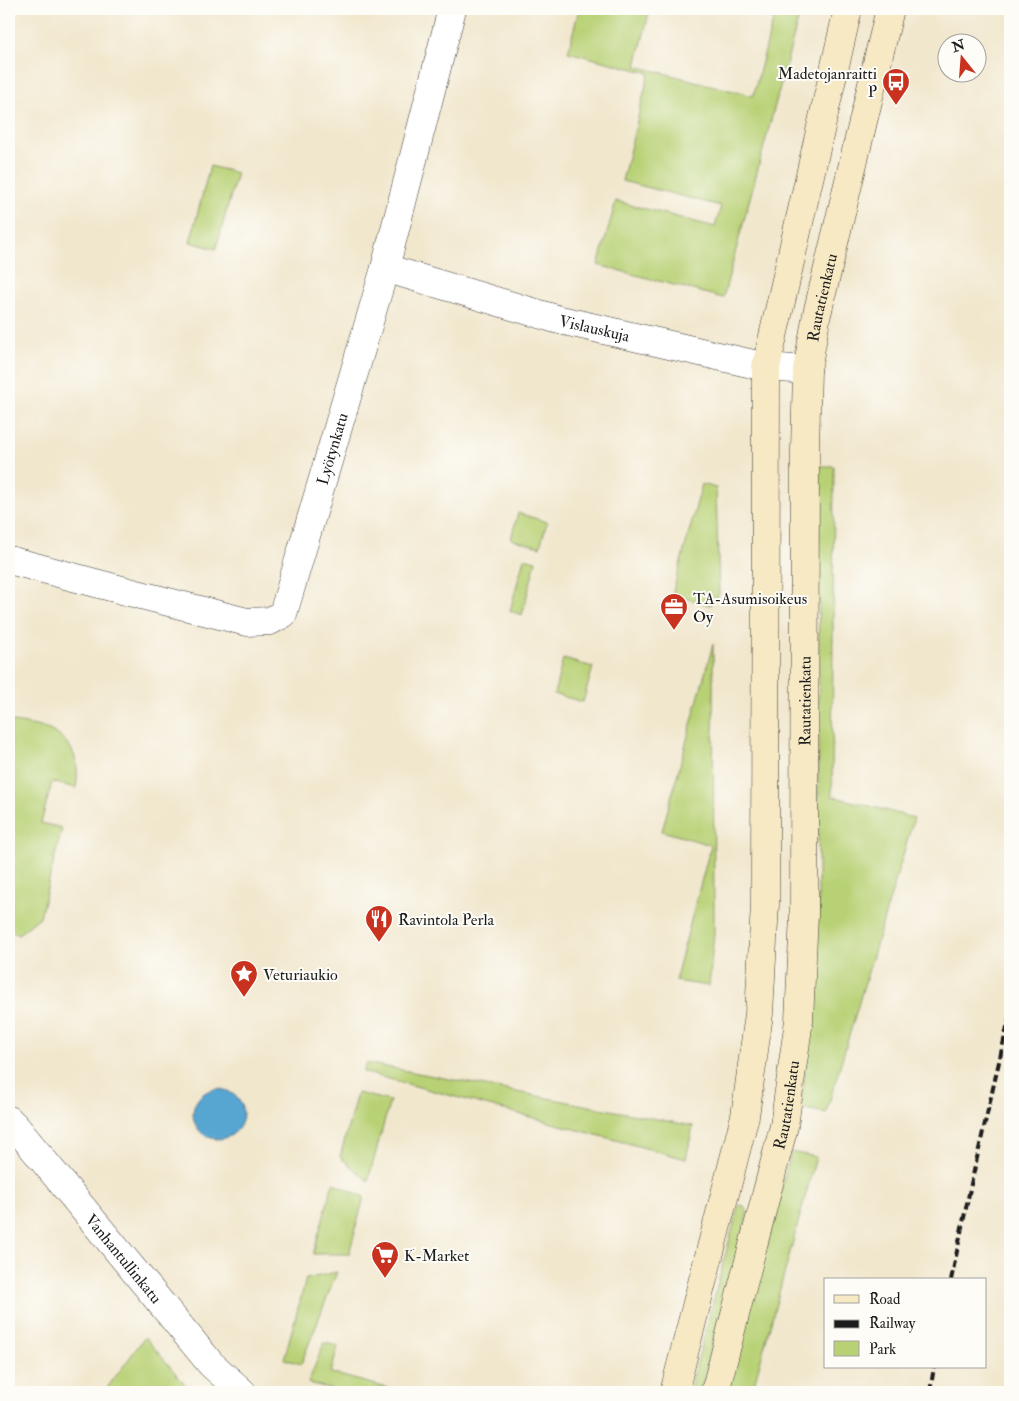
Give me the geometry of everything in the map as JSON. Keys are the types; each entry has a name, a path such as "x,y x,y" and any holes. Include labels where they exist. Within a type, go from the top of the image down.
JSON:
{"main road":[{"path":"674,1392 745,1116 759,1014 765,904 766,367 848,9"},
{"name":"Rautatienkatu","path":"715,1392 784,1126 799,1020 804,915 805,450 807,370 819,306 890,9"}],"street":[{"name":"Lyötynkatu","path":"9,560 247,622 270,621 283,614 385,268 452,9"},
{"name":"Vislauskuja","path":"385,268 556,320 766,367 807,370"},
{"name":"Vanhantullinkatu","path":"9,1120 211,1364 242,1392"}],"green space":[{"path":"579,9 650,9 636,66 753,96 776,9 801,9 723,298 598,265 616,201 715,227 721,206 622,181 649,73 568,52"},
{"path":"210,166 237,173 216,249 190,242"},
{"path":"819,466 834,466 832,796 914,818 826,1113 800,1108 812,1019 818,911"},
{"path":"702,484 716,488 719,594 710,605 672,595"},
{"path":"518,513 547,522 540,547 511,539"},
{"path":"524,558 536,561 522,615 510,611"},
{"path":"713,644 714,933 709,986 675,981 711,845 662,831"},
{"path":"563,659 593,667 583,702 554,694"},
{"path":"9,721 44,728 54,732 68,744 77,768 76,788 52,782 41,823 62,828 40,917 19,934 9,931"},
{"path":"366,1063 693,1126 686,1159 363,1072"},
{"path":"357,1093 390,1101 368,1181 340,1157"},
{"path":"791,1152 816,1157 752,1392 727,1392"},
{"path":"333,1183 364,1197 349,1254 313,1254"},
{"path":"744,1206 748,1213 700,1392 689,1392 738,1207"},
{"path":"337,1272 301,1364 284,1359 306,1279"},
{"path":"145,1337 187,1387 185,1392 104,1392"},
{"path":"324,1343 338,1346 331,1373 402,1392 343,1392 308,1383"}],"water":[{"path":"218,1089 228,1091 236,1096 241,1104 243,1114 241,1124 236,1132 228,1137 218,1139 208,1137 200,1132 195,1124 193,1114 195,1104 200,1096 208,1091"}],"railway":[{"path":"951,1278 1010,1014"},
{"path":"930,1392 934,1368"}],"place":[{"name":"Madetojanraitti P","path":"896,106"},
{"name":"TA-Asumisoikeus Oy","path":"674,631"},
{"name":"Ravintola Perla","path":"379,943"},
{"name":"Veturiaukio","path":"244,998"},
{"name":"K-Market","path":"385,1279"}]}
